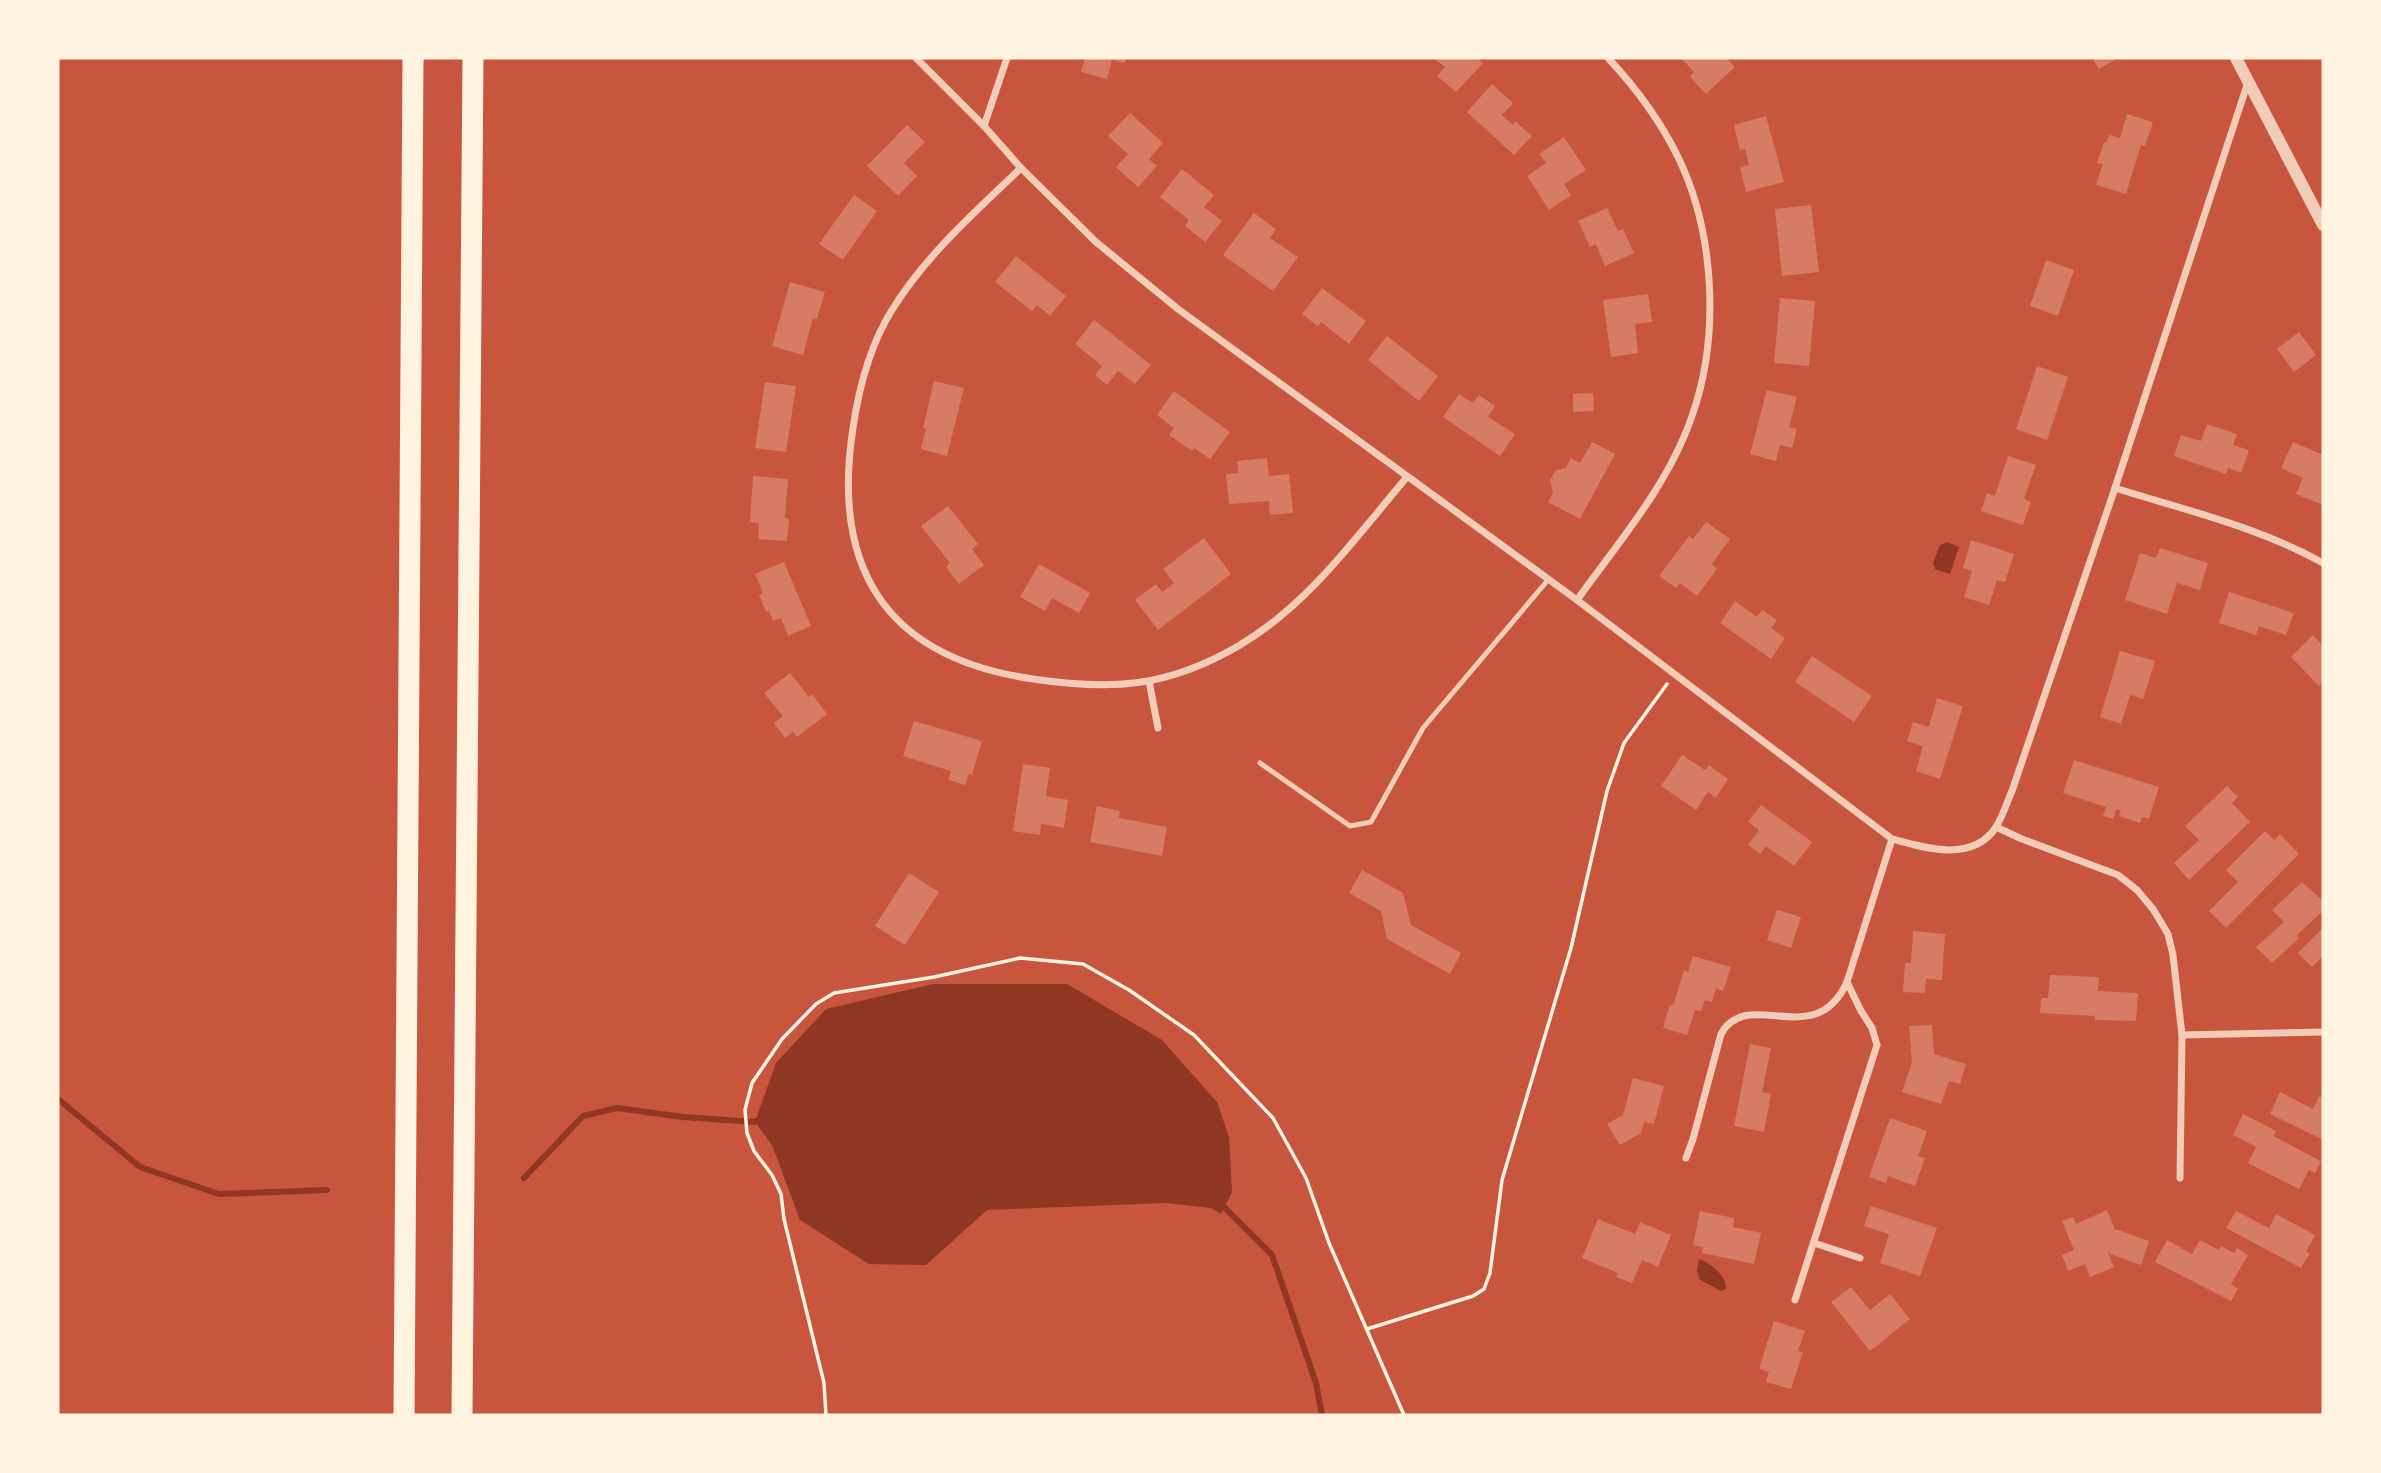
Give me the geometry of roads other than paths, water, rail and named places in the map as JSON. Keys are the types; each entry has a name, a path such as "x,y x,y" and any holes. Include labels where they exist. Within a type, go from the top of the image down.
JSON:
{"highway":[{"path":"402,58 412,149"},
{"path":"404,1415 413,58"},
{"path":"462,1415 473,58"}],"street":[{"path":"916,58 1096,242 1178,309 1577,600 1892,839 1930,850 1951,851 1975,844 1996,827 2020,770 2248,82"},
{"path":"984,126 1007,58"},
{"path":"1577,600 1642,509 1670,464 1692,417 1704,365 1711,313 1707,260 1697,208 1679,159 1654,113 1608,58"},
{"path":"2235,58 2323,225"},
{"path":"1021,168 953,234 920,271 891,312 870,357 857,405 849,454 848,494 852,532 862,568 880,601 904,629 936,650 970,664 1030,679 1063,684 1115,686 1149,681 1206,663 1272,624 1324,575 1407,477"},
{"path":"2115,488 2255,532 2294,547 2323,563"},
{"path":"1149,681 1158,728"},
{"path":"1996,827 2118,876 2137,890 2153,909 2168,934 2182,1034 2180,1178"},
{"path":"1686,1158 1721,1034 1726,1025 1732,1019 1750,1014 1803,1017 1816,1015 1835,1004 1847,982 1892,839"},
{"path":"1795,1300 1877,1045 1872,1028 1847,982"},
{"path":"2182,1034 2323,1032"},
{"path":"1814,1242 1860,1258"}],"lane":[{"path":"1260,763 1350,826 1371,822 1423,728 1548,580"}],"waterway":[{"path":"58,1099 140,1167 219,1194 327,1190"},
{"path":"524,1178 583,1116 617,1108 683,1117 755,1122 760,1119"},
{"path":"1219,1202 1272,1255 1316,1383 1322,1415"}]}
